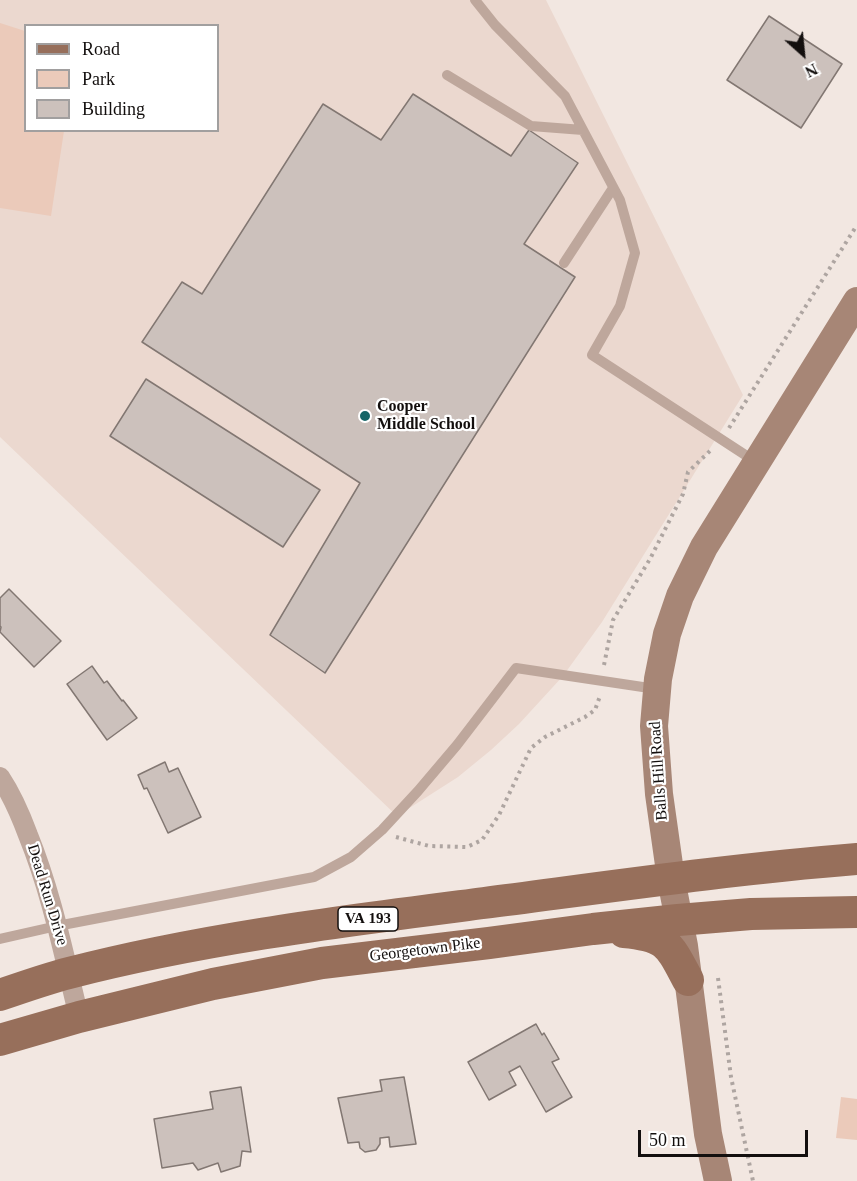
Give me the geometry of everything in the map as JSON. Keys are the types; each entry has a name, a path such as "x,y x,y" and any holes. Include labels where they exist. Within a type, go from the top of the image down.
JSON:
{"main road":[{"name":"VA 193","path":"0,995 68,973 210,942 671,879 857,859"},
{"name":"Georgetown Pike","path":"0,1040 79,1017 213,984 300,966 678,920 751,914 857,912"},
{"path":"593,929 646,934 656,938 703,979"}],"street":[{"name":"Balls Hill Road","path":"718,1181 708,1134 703,979 678,920 656,766 654,726 657,689 667,634 680,596 704,548 857,301"},
{"name":"Dead Run Drive","path":"0,777 21,818 38,860 79,1017"}],"lane":[{"path":"475,0 495,25 566,96 620,200 634,253 620,306 592,355 756,463"},
{"path":"447,75 531,126 583,130"},
{"path":"564,263 614,188"},
{"path":"0,939 314,877 351,857 381,830 457,745 516,668 657,689"}],"path":[{"path":"381,830 400,840 429,846 467,847 482,840 499,814 531,748 545,737 595,710 600,698 613,620 650,559 684,494 688,472 709,453 745,404 857,225"},
{"path":"703,979 731,1077 753,1181"}],"shaded area":[{"name":"Cooper Middle School","path":"0,0 546,0 743,395 602,622 563,676 519,724 491,750 458,777 397,816 0,437"}],"green space":[{"path":"0,23 24,31 24,132 64,132 51,216 0,208"},
{"path":"841,1097 857,1099 857,1140 836,1138"}],"building":[{"path":"769,16 842,64 801,128 727,80"},
{"path":"413,94 511,156 529,130 578,163 524,244 575,277 325,673 270,635 360,483 142,342 182,282 202,294 323,104 381,140"},
{"path":"146,379 320,490 283,547 110,436"},
{"path":"9,589 61,641 34,667 0,632 0,598"},
{"path":"92,666 104,683 107,681 137,718 107,740 67,684"},
{"path":"165,762 169,772 178,768 201,817 168,833 147,788 144,789 138,775"},
{"path":"536,1024 559,1059 552,1062 572,1097 546,1112 520,1066 509,1072 516,1085 489,1100 468,1062"},
{"path":"404,1077 416,1144 390,1147 389,1137 380,1138 380,1144 376,1150 365,1152 360,1148 359,1142 348,1143 338,1098 382,1091 380,1080"},
{"path":"241,1087 251,1152 242,1151 240,1166 221,1172 218,1163 198,1170 193,1163 162,1168 154,1119 213,1109 210,1092"}],"place":[{"name":"Cooper Middle School","path":"365,416"}]}
